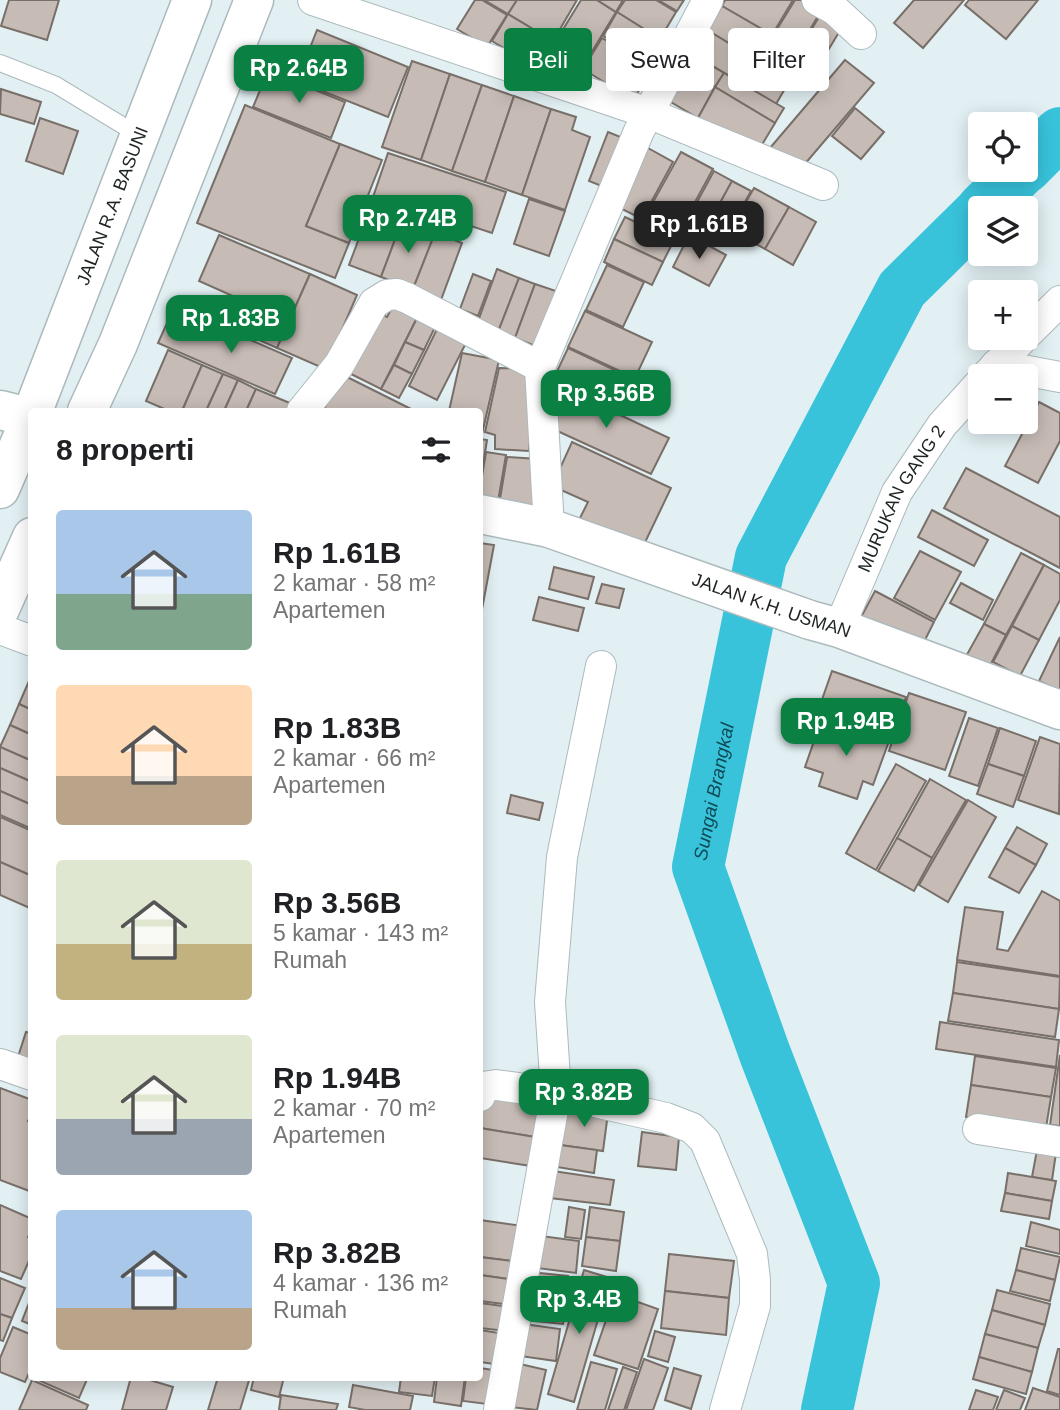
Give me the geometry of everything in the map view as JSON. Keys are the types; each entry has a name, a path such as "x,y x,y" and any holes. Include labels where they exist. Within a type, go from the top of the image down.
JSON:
{"main road":[{"name":"JALAN R.A. BASUNI","path":"0,489 25,415 140,136 192,0"},
{"path":"88,408 118,344 254,0"},
{"name":"JALAN K.H. USMAN","path":"483,515 549,528 641,559 1060,710"},
{"path":"0,609 28,546"}],"street":[{"path":"313,0 648,113 823,185"},
{"path":"549,528 540,367 639,131 708,0"},
{"path":"817,0 835,10 861,34"},
{"path":"304,408 345,356 374,303 387,295 397,294 407,298 540,367"},
{"name":"MURUKAN GANG 2","path":"1038,323 1060,300"},
{"name":"MURUKAN GANG 2","path":"998,364 1011,350"},
{"path":"1038,376 1060,377"},
{"name":"MURUKAN GANG 2","path":"824,624 897,492 942,425 968,396"},
{"path":"0,629 28,640"},
{"path":"499,1410 556,1093 551,1002 562,857 601,666"},
{"path":"0,1064 28,1074"},
{"path":"483,1087 496,1085 556,1093 666,1118 692,1128 705,1141 752,1254 755,1280 755,1306 725,1410"},
{"path":"978,1129 1060,1142"}],"lane":[{"path":"0,63 56,85 140,136"}],"building":[{"path":"9,0 59,0 47,40 1,26"},
{"path":"475,0 482,0 507,15 487,47 457,29"},
{"path":"484,0 517,0 508,14"},
{"path":"517,0 577,0 561,28 531,28 508,14"},
{"path":"581,0 597,0 616,12 592,52 592,28 564,28"},
{"path":"597,0 623,0 616,12"},
{"path":"625,0 656,0 676,12 667,28 642,28 617,12"},
{"path":"658,0 684,0 677,11"},
{"path":"725,0 793,0 776,28 760,28 722,6"},
{"path":"795,0 803,0 821,11 811,28 778,28"},
{"path":"914,0 964,0 923,48 894,23"},
{"path":"969,0 1038,0 1006,39 965,5"},
{"path":"722,6 760,28 728,28 728,43 714,34 714,28 708,28"},
{"path":"617,12 642,28 608,28"},
{"path":"822,12 844,24 829,49 829,28 812,28"},
{"path":"508,14 531,28 504,28 504,48 492,41"},
{"path":"317,30 408,67 388,117 297,81"},
{"path":"714,34 728,43 728,75 714,67"},
{"path":"602,38 606,40 606,83 592,75 592,54"},
{"path":"845,60 874,83 798,172 770,148 819,91 829,91 829,79"},
{"path":"412,61 450,74 421,160 382,147"},
{"path":"714,67 724,73 714,86"},
{"path":"268,71 345,102 331,138 253,107"},
{"path":"724,73 728,75 728,91 755,91 784,108 775,123 715,87"},
{"path":"450,74 482,85 452,171 421,160"},
{"path":"482,85 514,96 485,182 452,171"},
{"path":"1,89 41,102 34,124 0,114"},
{"path":"714,89 775,123 757,153 698,118"},
{"path":"618,91 639,91 633,100"},
{"path":"668,91 713,91 698,118 664,98"},
{"path":"754,91 784,91 776,104"},
{"path":"514,96 551,109 522,195 485,182"},
{"path":"245,105 340,144 306,226 349,243 335,278 197,223"},
{"path":"855,108 884,132 861,159 832,136"},
{"path":"551,109 576,117 572,130 590,137 565,210 522,195"},
{"path":"40,118 78,131 63,174 26,161"},
{"path":"608,132 628,140 609,189 589,181"},
{"path":"340,144 382,160 349,243 306,226"},
{"path":"648,148 673,162 642,219 616,206"},
{"path":"681,152 713,169 676,237 643,220"},
{"path":"388,153 506,192 492,233 468,225 464,238 370,206"},
{"path":"714,171 732,181 703,234 685,224"},
{"path":"732,181 751,191 722,244 703,234"},
{"path":"754,188 789,207 765,249 730,230"},
{"path":"529,199 565,211 549,256 514,244"},
{"path":"789,207 816,222 793,265 765,249"},
{"path":"370,209 402,221 381,277 349,265"},
{"path":"625,217 674,240 663,262 614,239"},
{"path":"402,221 435,233 413,289 381,277"},
{"path":"435,233 462,243 441,300 413,289"},
{"path":"219,235 310,274 277,348 241,332 253,305 199,281"},
{"path":"689,235 726,255 709,286 673,267"},
{"path":"614,239 663,262 652,285 604,262"},
{"path":"607,265 644,282 623,327 586,310"},
{"path":"497,269 519,278 498,332 477,324"},
{"path":"310,274 357,295 325,369 277,348"},
{"path":"473,274 491,281 478,316 460,309"},
{"path":"519,278 535,284 515,338 498,332"},
{"path":"535,284 559,292 538,347 515,338"},
{"path":"394,304 418,316 381,389 349,373 379,313 387,317"},
{"path":"585,311 652,342 635,378 568,347"},
{"path":"418,316 436,325 424,350 405,342"},
{"path":"209,322 292,358 275,394 158,343 167,323 203,339"},
{"path":"438,327 467,341 437,400 409,386"},
{"path":"405,342 424,350 412,374 394,365"},
{"path":"568,348 619,372 604,404 553,380"},
{"path":"168,350 202,365 183,408 162,408 146,401"},
{"path":"462,353 499,360 483,430 483,408 450,408"},
{"path":"202,365 223,374 207,408 183,408"},
{"path":"394,365 412,374 399,398 381,389"},
{"path":"499,368 534,369 529,451 495,449 495,435 485,432"},
{"path":"223,374 238,380 225,408 207,408"},
{"path":"341,374 409,408 324,408"},
{"path":"238,380 256,389 247,408 225,408"},
{"path":"550,382 669,438 651,474 553,429"},
{"path":"256,389 297,406 295,408 247,408"},
{"path":"1039,402 1060,413 1060,441 1038,483 1005,466 1022,434 1038,434"},
{"path":"483,439 487,440 483,465"},
{"path":"572,442 671,488 639,555 576,526 588,502 552,486"},
{"path":"486,452 506,455 496,513 483,511"},
{"path":"507,457 538,459 535,520 497,517"},
{"path":"966,468 1060,517 1060,568 944,508"},
{"path":"932,510 988,540 974,566 918,537"},
{"path":"483,543 494,545 483,604"},
{"path":"920,551 961,572 935,620 894,598"},
{"path":"1021,553 1044,565 1006,635 984,624"},
{"path":"1044,565 1060,574 1060,600 1039,640 1012,626"},
{"path":"554,567 594,577 588,599 549,589"},
{"path":"961,583 993,600 983,620 950,603"},
{"path":"602,584 624,589 619,608 596,603"},
{"path":"875,591 934,622 920,650 860,619"},
{"path":"539,597 584,608 578,631 533,620"},
{"path":"984,624 1006,635 983,679 960,667"},
{"path":"1012,626 1039,640 1020,676 993,662"},
{"path":"1060,637 1060,691 1039,681"},
{"path":"832,671 906,697 891,740 817,714"},
{"path":"28,683 28,708 19,704"},
{"path":"909,693 966,712 945,770 889,751"},
{"path":"19,704 28,708 28,733 10,725"},
{"path":"822,718 889,741 873,785 863,781 857,799 819,786 823,773 805,767"},
{"path":"969,718 998,728 978,786 949,776"},
{"path":"10,725 28,733 28,759 0,747"},
{"path":"1000,728 1036,741 1024,776 988,764"},
{"path":"1040,737 1060,744 1059,814 1018,800"},
{"path":"0,747 28,759 28,780 0,768"},
{"path":"896,764 926,781 876,870 846,853"},
{"path":"988,764 1024,776 1013,807 977,794"},
{"path":"0,768 28,780 28,803 0,791"},
{"path":"930,779 966,800 932,858 897,838"},
{"path":"0,791 28,803 28,827 0,815"},
{"path":"511,795 543,803 539,820 507,813"},
{"path":"968,800 996,817 948,902 919,885"},
{"path":"0,817 28,829 28,874 0,862"},
{"path":"1017,827 1047,844 1036,865 1005,848"},
{"path":"897,838 932,858 914,891 878,871"},
{"path":"1005,848 1036,865 1019,893 989,877"},
{"path":"0,862 28,874 28,907 0,895"},
{"path":"1042,891 1060,901 1060,976 957,960 965,907 1003,912 997,949 1008,951"},
{"path":"957,962 1060,977 1059,1009 953,993"},
{"path":"953,993 1059,1009 1055,1037 948,1021"},
{"path":"940,1022 1059,1040 1056,1067 936,1049"},
{"path":"26,1032 28,1032 28,1063 17,1060"},
{"path":"1060,1055 1060,1126 1050,1125"},
{"path":"975,1056 1056,1068 1051,1097 971,1085"},
{"path":"971,1085 1051,1097 1046,1128 966,1117"},
{"path":"0,1088 28,1098 28,1190 0,1180"},
{"path":"484,1091 541,1100 535,1137 483,1128"},
{"path":"566,1107 608,1113 603,1151 560,1145"},
{"path":"483,1128 535,1137 531,1166 483,1158"},
{"path":"642,1132 679,1137 676,1170 638,1166"},
{"path":"560,1145 597,1150 594,1173 557,1167"},
{"path":"1037,1150 1056,1153 1052,1180 1032,1177"},
{"path":"553,1171 614,1180 610,1205 550,1198"},
{"path":"1008,1173 1056,1181 1052,1201 1005,1193"},
{"path":"1005,1193 1052,1201 1049,1219 1001,1211"},
{"path":"0,1205 28,1217 28,1263 21,1279 0,1271"},
{"path":"569,1207 585,1210 581,1239 565,1237"},
{"path":"590,1207 624,1212 620,1241 586,1237"},
{"path":"483,1220 523,1226 519,1262 483,1257"},
{"path":"1031,1222 1060,1230 1060,1254 1026,1246"},
{"path":"541,1236 579,1241 576,1273 537,1268"},
{"path":"586,1237 620,1241 616,1271 582,1266"},
{"path":"1021,1248 1060,1257 1055,1280 1016,1270"},
{"path":"669,1254 734,1261 729,1298 665,1291"},
{"path":"483,1257 519,1262 516,1280 483,1275"},
{"path":"584,1270 610,1278 574,1402 548,1394"},
{"path":"1016,1270 1055,1280 1050,1301 1010,1291"},
{"path":"530,1272 568,1276 566,1303 528,1299"},
{"path":"483,1275 516,1280 513,1305 483,1301"},
{"path":"0,1278 25,1288 12,1318 0,1314"},
{"path":"997,1290 1050,1304 1045,1325 992,1310"},
{"path":"665,1291 729,1298 726,1335 661,1328"},
{"path":"615,1294 658,1309 638,1369 594,1355"},
{"path":"528,1299 566,1303 563,1324 525,1320"},
{"path":"483,1303 510,1307 506,1331 483,1328"},
{"path":"28,1305 28,1323 22,1321"},
{"path":"992,1310 1045,1325 1038,1348 985,1334"},
{"path":"0,1314 12,1318 3,1341 0,1340"},
{"path":"524,1324 560,1329 556,1361 520,1356"},
{"path":"13,1327 28,1333 28,1375 25,1382 0,1372 0,1358"},
{"path":"483,1330 505,1334 501,1365 483,1362"},
{"path":"655,1331 675,1337 668,1362 648,1356"},
{"path":"985,1334 1038,1348 1032,1372 979,1357"},
{"path":"1060,1349 1060,1395 1047,1391"},
{"path":"979,1357 1032,1372 1026,1394 973,1379"},
{"path":"644,1359 668,1368 653,1410 626,1410"},
{"path":"591,1362 617,1369 605,1410 577,1410"},
{"path":"520,1364 546,1370 537,1410 510,1407"},
{"path":"623,1367 637,1372 624,1410 608,1410"},
{"path":"483,1368 500,1371 495,1405 463,1401 466,1381 483,1381"},
{"path":"674,1368 701,1376 691,1409 665,1400"},
{"path":"32,1381 88,1405 86,1410 19,1410"},
{"path":"40,1381 86,1381 79,1398"},
{"path":"130,1381 153,1381 173,1387 166,1410 122,1410"},
{"path":"217,1381 249,1381 240,1410 208,1410"},
{"path":"253,1381 283,1381 279,1397 251,1390"},
{"path":"400,1381 434,1381 432,1396 399,1392"},
{"path":"437,1381 464,1381 461,1406 434,1402"},
{"path":"353,1385 413,1396 410,1410 365,1410 349,1407"},
{"path":"1033,1388 1060,1397 1060,1410 1025,1410"},
{"path":"976,1390 998,1397 993,1410 969,1410"},
{"path":"1004,1390 1025,1398 1020,1410 996,1410"},
{"path":"281,1395 338,1404 336,1410 279,1410"}],"waterway":[{"name":"Sungai Brangkal","path":"1038,155 1060,133"},
{"name":"Sungai Brangkal","path":"995,196 1010,182"},
{"name":"Sungai Brangkal","path":"827,1410 854,1283 765,1054 698,867 761,557 902,289 968,224"}]}
